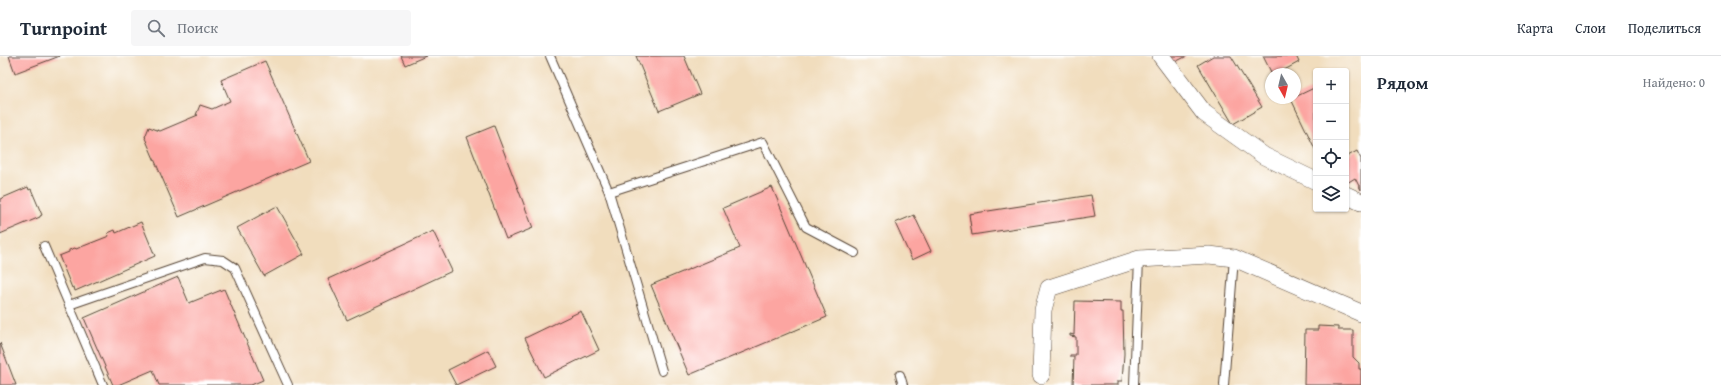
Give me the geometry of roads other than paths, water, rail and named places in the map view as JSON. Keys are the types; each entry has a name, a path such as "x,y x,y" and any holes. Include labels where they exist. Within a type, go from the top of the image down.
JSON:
{"street":[{"path":"1161,56 1204,113 1264,156 1313,180"},
{"path":"1349,196 1361,202"},
{"path":"1041,375 1043,310 1049,288 1140,259 1209,254 1234,258 1361,314"}],"lane":[{"path":"550,56 609,192 662,371"},
{"path":"609,192 763,142 806,227 855,253"},
{"path":"44,246 104,385"},
{"path":"69,305 205,258 223,260 235,268 288,385"},
{"path":"1224,385 1234,258"},
{"path":"1134,385 1140,259"},
{"path":"900,376 904,385"}]}
